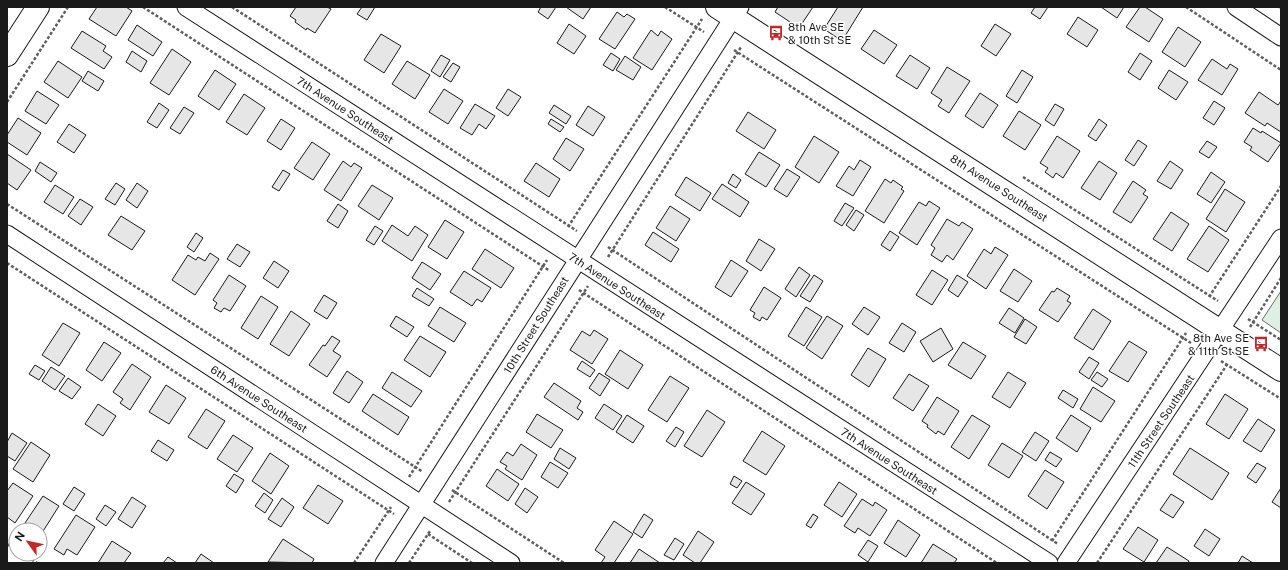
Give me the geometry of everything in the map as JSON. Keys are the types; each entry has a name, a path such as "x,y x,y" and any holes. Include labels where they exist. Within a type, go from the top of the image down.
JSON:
{"street":[{"path":"7,55 38,7"},
{"name":"7th Avenue Southeast","path":"186,7 577,261 1049,563"},
{"path":"1236,7 1281,36"},
{"name":"10th Street Southeast","path":"384,563 577,261 730,11"},
{"name":"8th Avenue Southeast","path":"730,11 1281,370"},
{"name":"6th Avenue Southeast","path":"7,234 511,563"},
{"name":"11th Street Southeast","path":"1066,563 1221,331 1281,238"}],"path":[{"path":"7,102 68,7"},
{"path":"7,204 415,467 543,266 143,7"},
{"path":"232,7 569,226 696,27 665,7"},
{"path":"1186,7 1281,70"},
{"path":"738,52 1182,338 1053,540 612,250 738,52"},
{"path":"1210,296 1281,186"},
{"path":"7,263 388,511 354,563"},
{"path":"1281,278 1253,322 1281,340"},
{"path":"564,563 456,492 584,294 997,563"},
{"path":"1097,563 1227,364 1281,399"},
{"path":"409,563 428,534 472,563"}],"green space":[{"path":"1281,291 1281,333 1262,320"}],"building":[{"path":"97,7 126,7 132,11 116,36 89,19"},
{"path":"296,7 327,7 331,9 315,33 307,28 306,30 295,22 296,20 290,16"},
{"path":"362,7 375,7 367,20 357,14"},
{"path":"541,7 556,7 548,19 538,12"},
{"path":"566,7 591,7 583,19"},
{"path":"778,7 813,7 799,28 775,12"},
{"path":"838,7 863,7 842,41 824,29"},
{"path":"1035,7 1048,7 1040,19 1031,13"},
{"path":"1101,7 1124,7 1117,18"},
{"path":"1140,7 1145,7 1163,19 1149,42 1126,27"},
{"path":"617,12 624,17 627,14 635,19 615,49 599,39"},
{"path":"1078,17 1098,30 1087,47 1067,34"},
{"path":"569,24 586,36 574,54 557,43"},
{"path":"995,24 1011,34 996,56 981,46"},
{"path":"137,25 162,42 153,56 128,40"},
{"path":"1178,27 1201,42 1185,67 1162,52"},
{"path":"651,30 658,36 661,31 672,39 652,70 633,58"},
{"path":"874,30 897,45 884,64 861,49"},
{"path":"82,31 106,46 103,51 112,57 104,69 71,48"},
{"path":"381,34 401,46 384,73 364,60"},
{"path":"172,49 191,62 169,95 150,83"},
{"path":"132,51 147,61 141,72 126,62"},
{"path":"611,53 620,59 613,71 603,65"},
{"path":"1140,53 1152,61 1140,80 1128,72"},
{"path":"441,55 450,60 440,77 431,71"},
{"path":"910,55 930,68 917,89 896,76"},
{"path":"625,56 641,67 633,80 616,70"},
{"path":"1212,59 1227,69 1230,64 1238,69 1222,95 1198,80"},
{"path":"58,61 82,77 68,98 44,82"},
{"path":"407,61 430,75 415,99 392,84"},
{"path":"453,63 460,67 451,82 443,77"},
{"path":"947,67 970,81 949,113 938,106 942,100 931,93"},
{"path":"215,70 236,84 219,110 198,96"},
{"path":"1022,70 1033,77 1017,103 1006,96"},
{"path":"1169,70 1188,82 1176,100 1158,88"},
{"path":"88,71 104,81 98,91 82,81"},
{"path":"444,89 463,101 448,124 429,112"},
{"path":"508,89 521,97 508,116 496,108"},
{"path":"37,91 59,105 46,124 25,111"},
{"path":"1259,92 1278,105 1281,101 1281,132 1267,123 1265,126 1245,113"},
{"path":"980,93 998,105 983,128 965,116"},
{"path":"244,94 265,108 247,135 226,122"},
{"path":"1214,101 1225,108 1214,125 1203,118"},
{"path":"159,103 169,110 157,128 147,122"},
{"path":"475,104 495,116 486,129 479,124 472,135 460,128"},
{"path":"1055,104 1064,109 1054,126 1045,120"},
{"path":"554,105 571,116 566,124 549,113"},
{"path":"588,106 605,117 593,136 576,125"},
{"path":"184,107 194,113 180,134 170,128"},
{"path":"1019,111 1041,125 1025,150 1003,136"},
{"path":"748,112 776,130 764,149 736,131"},
{"path":"18,118 41,133 27,155 7,142 7,135"},
{"path":"281,119 295,128 281,150 267,141"},
{"path":"551,119 564,127 560,132 548,124"},
{"path":"1099,119 1107,125 1096,141 1088,136"},
{"path":"69,124 86,135 74,153 57,142"},
{"path":"1253,128 1261,133 1262,131 1281,143 1268,162 1250,150 1252,147 1244,142"},
{"path":"814,136 839,152 819,183 795,167"},
{"path":"1057,136 1080,151 1063,178 1056,173 1053,178 1045,172 1048,168 1040,163"},
{"path":"566,138 584,149 570,171 553,159"},
{"path":"1138,140 1147,146 1134,166 1125,160"},
{"path":"1207,141 1217,147 1209,158 1199,152"},
{"path":"312,142 330,154 313,180 294,168"},
{"path":"759,152 780,165 766,187 745,174"},
{"path":"7,154 31,170 17,190 7,183"},
{"path":"860,160 871,167 853,196 836,186 849,166 854,170"},
{"path":"343,161 351,167 354,163 362,168 341,201 324,190"},
{"path":"1099,161 1117,173 1100,200 1081,188"},
{"path":"1170,161 1183,170 1171,189 1157,181"},
{"path":"40,162 57,173 51,182 35,171"},
{"path":"536,163 560,179 549,197 524,181"},
{"path":"787,169 800,177 787,197 774,189"},
{"path":"283,170 290,174 279,191 272,187"},
{"path":"1211,172 1225,182 1211,203 1197,194"},
{"path":"733,174 741,180 736,188 728,183"},
{"path":"686,177 711,193 700,211 675,195"},
{"path":"885,179 891,183 893,180 903,187 901,189 904,191 884,223 865,211"},
{"path":"1133,181 1146,190 1143,194 1148,197 1131,223 1113,212"},
{"path":"116,183 125,189 115,205 105,199"},
{"path":"137,183 148,191 137,208 126,200"},
{"path":"722,184 749,202 740,217 712,199"},
{"path":"55,185 74,197 63,214 44,202"},
{"path":"372,185 393,198 379,220 358,206"},
{"path":"1225,189 1245,202 1226,232 1206,219"},
{"path":"80,199 93,207 81,225 68,216"},
{"path":"929,201 940,208 917,245 899,233 919,202 926,206"},
{"path":"845,203 854,208 842,226 834,221"},
{"path":"338,204 348,211 338,228 327,221"},
{"path":"670,206 690,219 676,241 656,228"},
{"path":"856,210 864,215 854,231 846,225"},
{"path":"1171,212 1189,224 1172,251 1153,239"},
{"path":"121,216 145,231 132,250 108,235"},
{"path":"947,219 959,226 962,222 973,229 953,260 947,255 942,262 931,255 935,248 931,245"},
{"path":"445,220 464,232 447,259 428,247"},
{"path":"392,225 408,236 415,226 428,235 412,261 382,241"},
{"path":"375,226 383,231 374,245 366,240"},
{"path":"1209,226 1229,240 1208,272 1187,259"},
{"path":"890,231 899,237 890,251 881,245"},
{"path":"653,232 679,249 671,262 645,245"},
{"path":"196,233 203,238 194,252 187,247"},
{"path":"759,239 775,249 761,271 746,261"},
{"path":"237,244 250,252 240,267 227,259"},
{"path":"995,247 1008,255 986,289 967,276 984,249 991,254"},
{"path":"485,249 514,268 501,288 472,269"},
{"path":"210,253 219,259 195,295 172,280 188,255 196,260 198,257 205,261"},
{"path":"731,260 748,271 731,297 715,287"},
{"path":"274,261 289,271 278,288 263,278"},
{"path":"422,262 441,274 430,290 412,278"},
{"path":"799,267 810,275 796,297 785,289"},
{"path":"1014,269 1032,281 1018,302 1000,291"},
{"path":"932,270 948,280 932,305 916,295"},
{"path":"464,271 491,288 482,302 477,299 472,306 450,292"},
{"path":"229,275 246,286 230,311 224,308 221,312 214,308 217,303 213,300"},
{"path":"814,275 823,281 810,302 800,296"},
{"path":"957,275 968,282 958,297 948,290"},
{"path":"764,287 781,298 767,320 762,317 760,321 753,317 755,313 750,310"},
{"path":"417,288 434,299 429,306 412,296"},
{"path":"1057,288 1070,296 1067,301 1071,303 1058,322 1039,310 1052,291 1054,292"},
{"path":"324,295 337,303 327,319 314,311"},
{"path":"261,296 278,307 258,339 241,328"},
{"path":"440,307 466,323 454,342 428,326"},
{"path":"806,307 822,317 804,346 788,336"},
{"path":"864,307 880,317 868,335 852,324"},
{"path":"1009,308 1024,318 1015,333 999,323"},
{"path":"1093,309 1111,321 1093,350 1074,338"},
{"path":"291,311 310,324 289,356 270,344"},
{"path":"396,316 414,327 407,337 390,326"},
{"path":"827,316 843,326 822,359 806,348"},
{"path":"1025,319 1037,327 1026,344 1014,337"},
{"path":"63,323 80,333 59,366 42,355"},
{"path":"902,323 916,332 904,352 889,343"},
{"path":"941,328 953,349 933,362 920,341"},
{"path":"594,330 608,339 592,364 570,350 582,331 590,336"},
{"path":"332,336 340,341 333,351 341,356 327,377 309,365 323,345 325,346"},
{"path":"420,336 446,352 430,377 404,360"},
{"path":"1129,341 1147,352 1128,382 1109,371"},
{"path":"104,342 121,353 102,381 86,370"},
{"path":"963,342 986,356 971,379 948,365"},
{"path":"868,348 886,359 869,387 851,375"},
{"path":"620,350 643,365 628,389 605,374"},
{"path":"1089,357 1099,363 1089,379 1079,372"},
{"path":"582,361 595,370 590,377 577,369"},
{"path":"132,364 151,377 130,410 120,403 123,399 113,392"},
{"path":"35,365 45,371 39,380 29,374"},
{"path":"51,367 65,376 55,390 42,381"},
{"path":"347,371 363,382 349,403 333,393"},
{"path":"392,372 422,391 411,407 382,388"},
{"path":"1008,372 1026,383 1010,408 992,397"},
{"path":"1097,372 1108,379 1102,387 1091,380"},
{"path":"599,373 610,380 600,396 589,388"},
{"path":"909,374 929,386 913,411 893,398"},
{"path":"670,376 689,388 667,422 648,410"},
{"path":"68,378 81,387 72,399 59,391"},
{"path":"554,383 581,401 577,408 583,412 578,420 544,397"},
{"path":"166,385 186,398 169,424 149,412"},
{"path":"1093,387 1115,401 1101,422 1080,409"},
{"path":"1063,390 1078,399 1073,408 1058,398"},
{"path":"373,394 409,417 398,435 362,411"},
{"path":"1225,394 1248,409 1229,439 1206,424"},
{"path":"937,397 959,411 944,435 938,431 936,434 922,421"},
{"path":"98,404 116,416 103,436 85,424"},
{"path":"604,404 622,416 613,430 595,418"},
{"path":"206,409 225,421 207,449 188,437"},
{"path":"707,410 725,422 702,457 684,446"},
{"path":"537,414 563,430 551,448 526,432"},
{"path":"627,415 644,426 633,443 616,432"},
{"path":"972,415 990,426 969,459 951,447"},
{"path":"1071,415 1091,428 1077,452 1056,438"},
{"path":"1258,419 1275,430 1261,452 1243,441"},
{"path":"676,427 684,432 675,447 666,441"},
{"path":"762,431 785,446 766,475 743,461"},
{"path":"1035,432 1049,441 1036,461 1022,452"},
{"path":"12,433 27,443 15,461 7,456 7,442"},
{"path":"233,435 253,448 237,472 217,459"},
{"path":"158,440 174,450 167,461 151,451"},
{"path":"31,442 50,455 33,482 13,469"},
{"path":"1002,443 1023,456 1009,478 988,465"},
{"path":"521,444 537,455 522,480 505,469 507,466 500,462 507,452 513,456"},
{"path":"560,448 576,458 569,469 554,459"},
{"path":"1190,448 1229,473 1212,500 1173,474"},
{"path":"1050,452 1062,459 1056,467 1045,460"},
{"path":"270,453 289,466 271,494 252,481"},
{"path":"550,462 568,473 558,488 541,477"},
{"path":"1257,463 1266,468 1256,483 1247,477"},
{"path":"497,469 519,484 508,501 486,486"},
{"path":"1045,470 1064,482 1047,509 1028,496"},
{"path":"234,474 244,480 236,493 226,486"},
{"path":"734,476 742,481 737,488 730,484"},
{"path":"746,482 765,494 751,515 732,503"},
{"path":"839,482 857,494 842,517 824,505"},
{"path":"13,483 33,496 16,522 7,517 7,491"},
{"path":"318,485 343,501 328,524 303,508"},
{"path":"74,487 85,494 74,511 63,504"},
{"path":"525,488 538,497 527,513 515,504"},
{"path":"1281,488 1281,508 1272,502"},
{"path":"264,493 273,500 265,513 255,506"},
{"path":"1171,494 1184,502 1173,518 1160,510"},
{"path":"43,496 59,506 48,523 48,522 26,522"},
{"path":"132,497 146,506 132,528 118,519"},
{"path":"282,498 294,507 281,527 268,519"},
{"path":"862,499 873,506 875,502 887,510 870,536 858,528 855,533 844,526"},
{"path":"105,505 116,512 106,526 96,519"},
{"path":"644,514 653,520 642,538 633,532"},
{"path":"813,514 818,517 811,528 806,525"},
{"path":"76,515 95,527 77,555 67,549 64,555 54,549"},
{"path":"898,520 920,535 906,557 884,543"},
{"path":"614,521 633,534 614,563 601,563 605,557 595,550"},
{"path":"1138,527 1158,540 1144,562 1123,549"},
{"path":"1205,529 1220,539 1209,556 1194,546"},
{"path":"698,531 714,542 700,563 695,563 683,555"},
{"path":"675,538 684,544 674,560 664,555"},
{"path":"283,539 314,559 312,563 268,562"},
{"path":"868,540 878,546 868,562 858,555"},
{"path":"112,541 131,553 124,563 98,563"},
{"path":"933,544 957,559 954,563 921,563"},
{"path":"1167,547 1189,561 1188,563 1156,563"},
{"path":"639,549 660,563 630,563"},
{"path":"201,554 214,563 195,563"},
{"path":"1242,556 1253,563 1238,563"},
{"path":"168,557 177,563 163,563"}],"place":[{"name":"8th Ave SE & 10th St SE","path":"776,33"},
{"name":"8th Ave SE & 11th St SE","path":"1261,344"}]}
